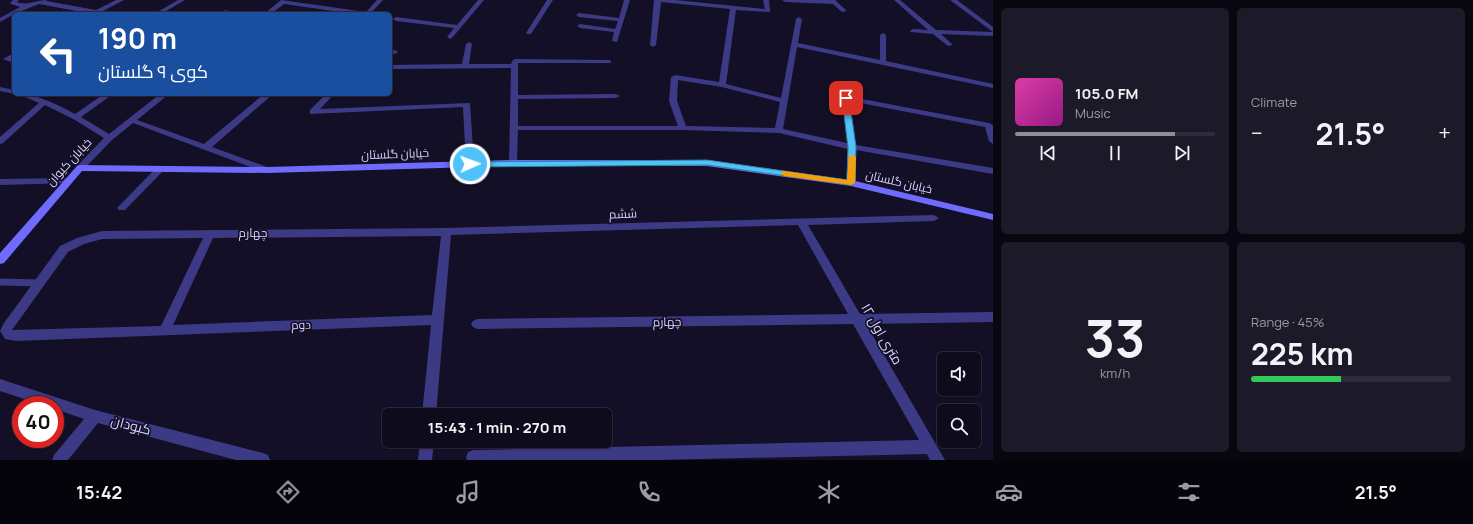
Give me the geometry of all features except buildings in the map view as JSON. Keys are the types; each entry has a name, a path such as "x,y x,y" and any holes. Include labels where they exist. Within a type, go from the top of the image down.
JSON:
{"street":[{"path":"16,0 13,3 25,7"},
{"path":"59,6 72,0"},
{"path":"97,12 121,0"},
{"path":"161,12 182,0"},
{"path":"369,12 380,0"},
{"path":"450,38 481,0"},
{"path":"529,33 550,0"},
{"path":"615,40 628,0"},
{"path":"653,45 657,0 768,11 766,0"},
{"path":"785,0 834,2 850,5"},
{"path":"897,0 950,45"},
{"path":"953,0 993,30"},
{"path":"15,12 42,1 90,12"},
{"path":"270,12 284,1 354,12"},
{"path":"834,2 844,11"},
{"path":"722,85 733,8"},
{"path":"0,20 12,14"},
{"path":"579,15 622,20"},
{"path":"396,19 458,27"},
{"path":"779,131 799,19"},
{"path":"580,26 618,31"},
{"path":"913,31 993,34"},
{"path":"883,35 883,63"},
{"path":"465,66 469,44"},
{"path":"794,44 993,86"},
{"path":"12,56 6,59 12,60"},
{"path":"513,163 515,61 609,62"},
{"path":"392,67 515,66"},
{"path":"683,128 673,101 675,77 722,85 784,102"},
{"path":"0,89 12,92"},
{"name":"خیابان کیوان","path":"0,260 4,251 109,138 76,117 28,96"},
{"path":"76,117 106,96"},
{"path":"109,138 162,96"},
{"path":"206,147 267,96"},
{"path":"328,96 313,112 467,105 470,164"},
{"path":"514,97 616,96"},
{"path":"851,183 852,147 846,98 989,125 993,141"},
{"path":"0,141 44,102"},
{"path":"131,120 267,170"},
{"path":"514,128 683,128 779,131 852,147 993,171"},
{"name":"خیابان گلستان","path":"80,168 267,170 513,163 707,163 851,183 993,217"},
{"path":"122,208 160,169"},
{"path":"0,182 68,181"},
{"name":"ششم","path":"446,232 934,218"},
{"name":"۱۲ متری اول","path":"801,222 938,460"},
{"path":"430,408 446,232"},
{"name":"چهارم","path":"64,248 102,235 446,232"},
{"path":"165,329 210,233"},
{"name":"دوم","path":"64,248 8,326 6,331 9,335 438,320"},
{"name":"چهارم","path":"477,324 993,317"},
{"name":"کبودان","path":"0,385 95,416 263,460"},
{"path":"59,460 95,416"},
{"path":"473,457 931,447"},
{"path":"425,460 426,448"}],"lane":[{"path":"0,282 39,284"}],"slow traffic":[{"path":"784,173 851,183 852,157"}],"route":[{"path":"470,164 707,163 851,183 852,147 846,98"}]}
